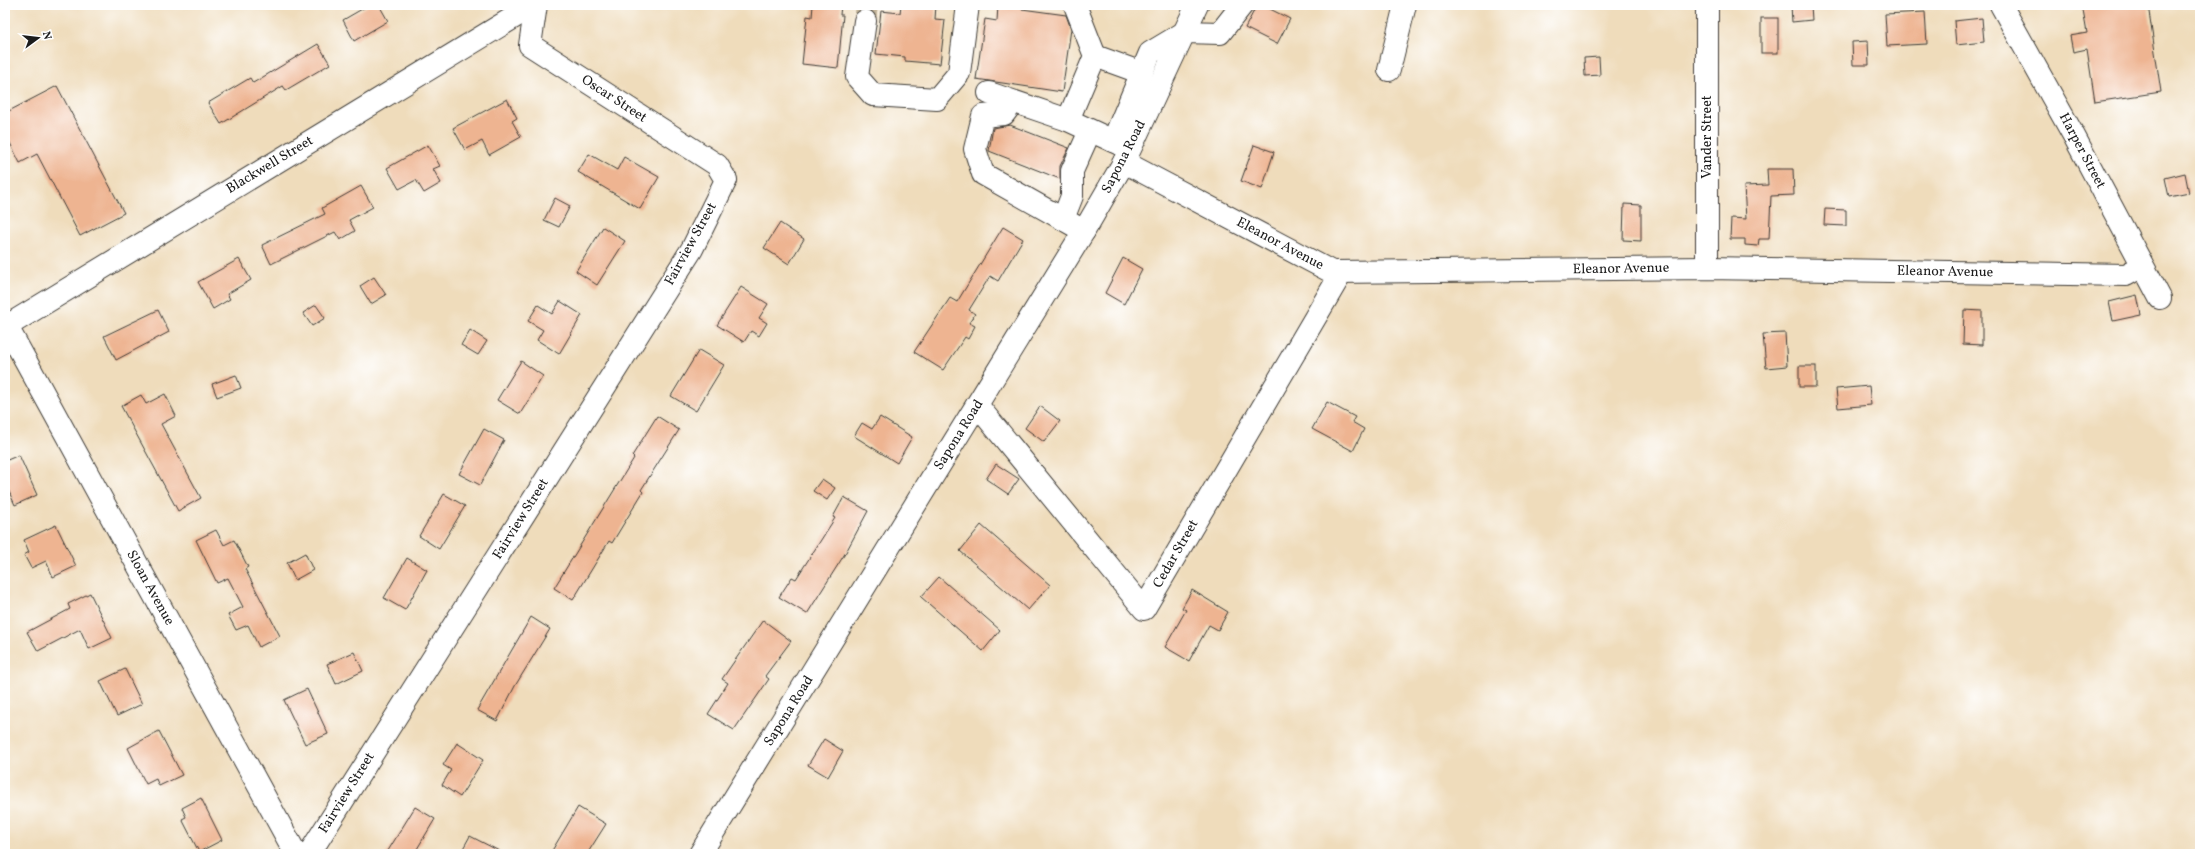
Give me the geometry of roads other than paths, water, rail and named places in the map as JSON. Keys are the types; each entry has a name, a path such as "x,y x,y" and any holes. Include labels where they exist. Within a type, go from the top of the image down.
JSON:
{"street":[{"name":"Oscar Street","path":"535,5 530,45 717,165 726,180"},
{"name":"Blackwell Street","path":"6,324 535,5"},
{"path":"866,11 857,77 873,95 937,99 959,73 968,5"},
{"path":"1068,120 1095,56 1075,5"},
{"name":"Sapona Road","path":"700,854 1084,231 1122,151 1185,32 1197,5"},
{"path":"1122,151 1142,73 1150,53 1185,32 1220,33 1242,5"},
{"path":"1389,70 1404,5"},
{"name":"Vander Street","path":"1707,5 1707,268"},
{"name":"Harper Street","path":"2001,5 2074,136 2160,298"},
{"path":"1095,56 1142,73"},
{"name":"Eleanor Avenue","path":"988,93 1068,120 1090,130 1122,151 1332,272 1707,268 2126,275 2142,266"},
{"path":"1013,102 1004,114 982,116 975,149 983,174 1084,231"},
{"path":"1063,218 1072,196 1072,171 1090,130"},
{"name":"Fairview Street","path":"309,854 687,255 726,180"},
{"name":"Cedar Street","path":"977,404 1144,609 1342,272"},
{"name":"Sloan Avenue","path":"6,324 296,854"}],"tunnel":[{"path":"865,21 867,5"}]}
